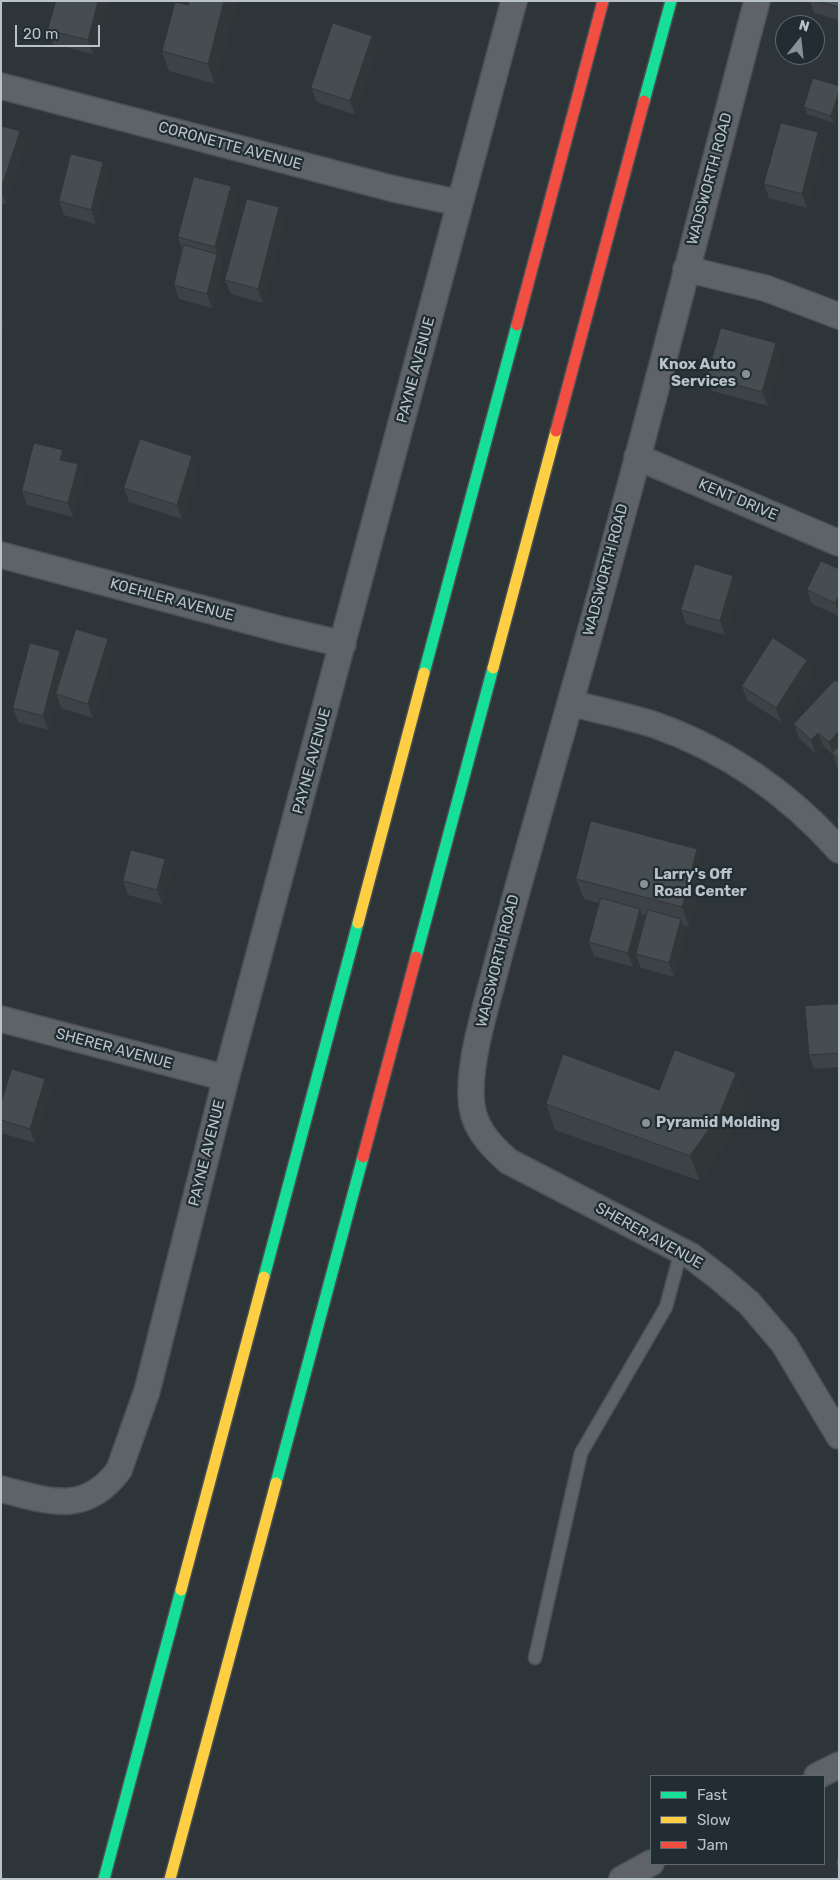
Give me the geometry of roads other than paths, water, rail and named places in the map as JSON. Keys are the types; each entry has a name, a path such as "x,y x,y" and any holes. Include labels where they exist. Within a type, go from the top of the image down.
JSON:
{"highway":[{"path":"104,1879 603,1"},
{"path":"170,1879 671,1"}],"street":[{"name":"PAYNE AVENUE","path":"1,1489 45,1500 72,1502 93,1495 110,1481 118,1470 147,1390 226,1078 514,1"},
{"name":"WADSWORTH ROAD","path":"485,1139 474,1116 471,1098 472,1079 480,1033 521,873 570,703 757,1"},
{"name":"CORONETTE AVENUE","path":"1,86 394,189 460,203"},
{"path":"686,269 765,288 839,316"},
{"name":"KENT DRIVE","path":"636,457 839,543"},
{"name":"KOEHLER AVENUE","path":"1,555 283,630 343,644"},
{"path":"570,703 654,725 702,745 731,761 785,797 818,827 839,850"},
{"name":"SHERER AVENUE","path":"1,1019 226,1078"},
{"name":"SHERER AVENUE","path":"485,1139 508,1161 681,1251 721,1279 749,1304 778,1338 813,1390 839,1436"},
{"path":"819,1775 839,1764"},
{"path":"622,1879 650,1865"}],"lane":[{"path":"535,1658 581,1453 666,1306 681,1251"}],"place":[{"name":"Knox Auto Services","path":"746,374"},
{"name":"Larry's Off Road Center","path":"644,884"},
{"name":"Pyramid Molding","path":"646,1123"}]}
